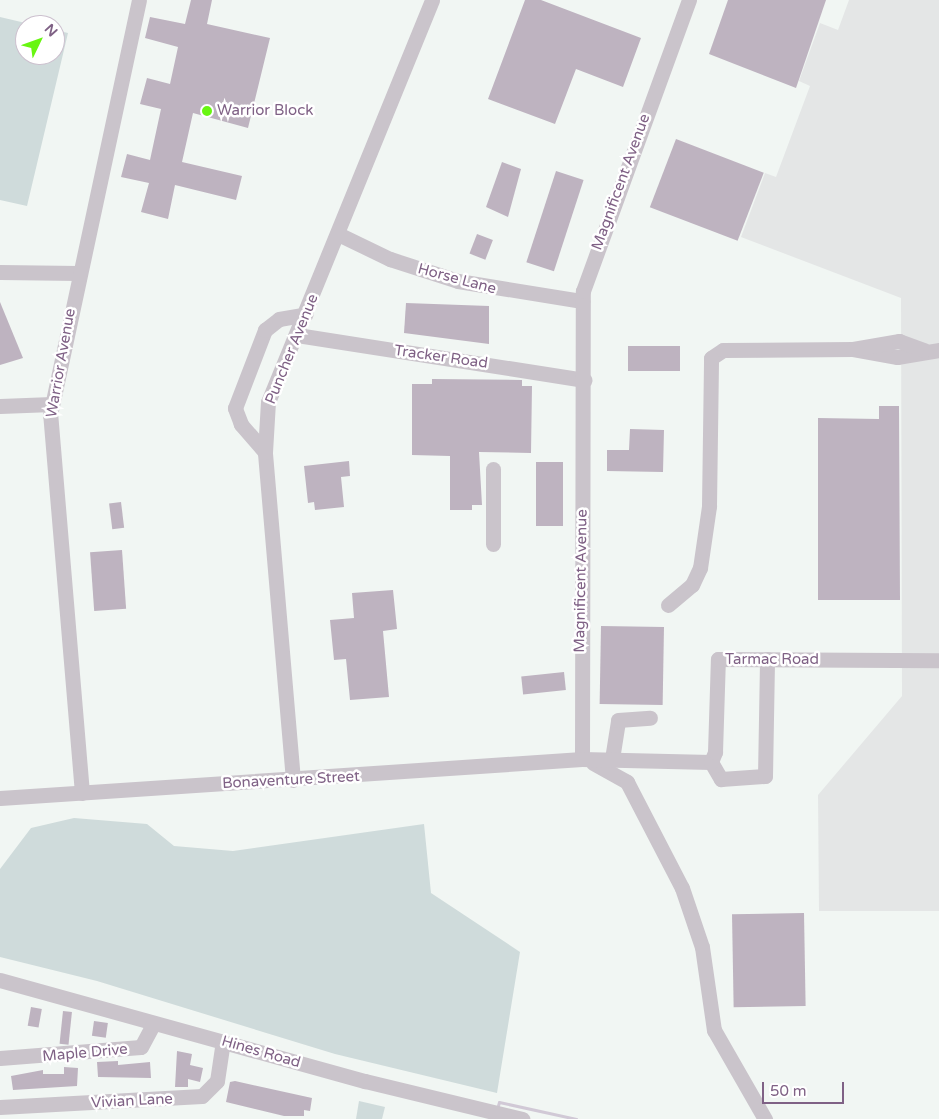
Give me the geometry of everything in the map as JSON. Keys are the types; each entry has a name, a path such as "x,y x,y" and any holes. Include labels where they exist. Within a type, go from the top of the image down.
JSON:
{"street":[{"name":"Warrior Avenue","path":"82,793 55,497 52,404 78,273 139,0"},
{"name":"Puncher Avenue","path":"293,780 266,452 268,402 306,314 432,0"},
{"name":"Magnificent Avenue","path":"582,759 584,380 582,301 596,251 689,0"},
{"name":"Horse Lane","path":"338,234 413,268 458,282 582,301"},
{"path":"0,272 78,273"},
{"path":"266,452 241,424 235,408 265,330 279,319 306,314"},
{"name":"Tracker Road","path":"297,335 584,380"},
{"path":"668,605 692,585 700,568 709,506 712,358 734,349 853,349 897,358 931,350"},
{"path":"0,406 52,404"},
{"path":"493,469 493,544"},
{"name":"Tarmac Road","path":"710,762 715,752 718,659 939,660"},
{"path":"582,759 710,762 721,779 765,776 767,659"},
{"path":"612,759 618,720 650,718"},
{"path":"582,759 628,782 682,888 700,940 714,1030 765,1119"},
{"name":"Bonaventure Street","path":"0,798 293,780 582,759"},
{"name":"Hines Road","path":"0,980 154,1023 522,1119"},
{"name":"Maple Drive","path":"0,1058 141,1047 148,1041 154,1023"},
{"name":"Vivian Lane","path":"0,1107 202,1096 217,1081 223,1041"}],"shaded area":[{"path":"849,0 939,0 939,911 819,911 818,795 902,696 901,298 741,237 765,173 776,177 810,86 799,81 820,23 838,30"},
{"path":"0,17 15,21 15,65 60,65 27,206 0,200"},
{"path":"65,32 68,33 65,46"},
{"path":"74,818 147,824 174,846 233,851 424,824 431,893 520,952 497,1093 335,1054 97,981 0,957 0,869 31,828"},
{"path":"359,1101 385,1107 382,1119 356,1119"}],"building":[{"name":"Warrior Block","path":"191,0 212,0 207,24 270,38 248,128 193,113 182,162 242,176 236,200 175,185 168,219 141,212 149,183 121,177 127,154 150,160 161,109 140,104 147,78 170,84 178,47 145,38 150,17 185,24"},
{"path":"525,0 541,0 641,38 623,87 576,69 555,124 488,99"},
{"path":"728,0 826,0 796,88 709,54"},
{"path":"676,139 764,173 738,241 650,207"},
{"path":"502,162 521,169 508,217 486,207"},
{"path":"556,171 584,180 554,271 526,262"},
{"path":"477,234 493,240 485,260 469,254"},
{"path":"0,302 23,358 0,365"},
{"path":"406,303 489,306 489,344 404,333"},
{"path":"628,346 680,346 680,371 628,371"},
{"path":"432,379 522,380 522,386 532,386 531,453 479,452 482,505 472,505 472,510 450,510 450,456 412,455 412,384 432,384"},
{"path":"879,406 899,406 900,600 818,600 818,418 879,419"},
{"path":"630,429 664,430 663,472 607,471 607,450 629,450"},
{"path":"349,461 350,476 341,477 344,507 315,510 314,502 308,503 304,466"},
{"path":"536,462 563,462 563,526 536,526"},
{"path":"121,502 124,528 112,529 109,503"},
{"path":"122,550 126,609 94,611 90,552"},
{"path":"393,590 397,629 383,631 389,697 350,700 346,659 334,660 330,620 354,618 352,593"},
{"path":"601,626 664,627 663,705 600,704"},
{"path":"564,672 566,690 523,694 521,676"},
{"path":"804,913 806,1006 734,1007 732,914"},
{"path":"31,1007 42,1009 39,1028 28,1026"},
{"path":"63,1011 72,1012 69,1045 60,1044"},
{"path":"94,1021 108,1023 106,1038 92,1036"},
{"path":"177,1051 192,1054 190,1065 203,1068 200,1082 188,1079 188,1087 175,1087"},
{"path":"118,1061 118,1065 150,1062 151,1078 98,1077 97,1062"},
{"path":"64,1067 78,1068 77,1086 13,1090 11,1076 43,1070 43,1074 64,1074"},
{"path":"235,1081 312,1098 310,1111 304,1110 304,1116 284,1116 226,1102 230,1082"}],"waterway":[{"path":"497,1109 499,1102 576,1119"}],"place":[{"name":"Warrior Block","path":"207,111"}]}
